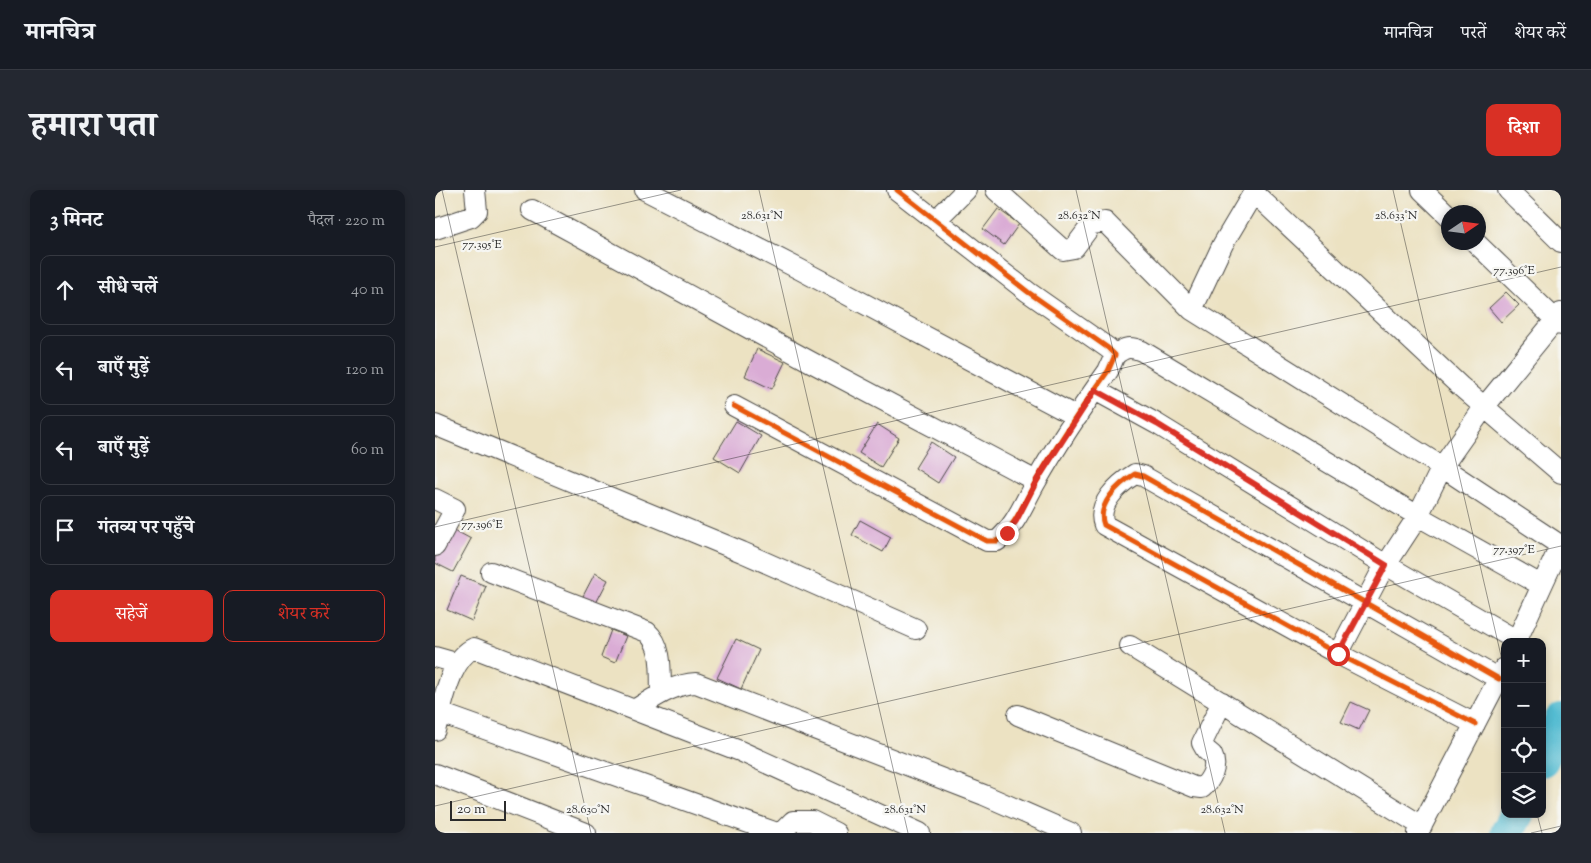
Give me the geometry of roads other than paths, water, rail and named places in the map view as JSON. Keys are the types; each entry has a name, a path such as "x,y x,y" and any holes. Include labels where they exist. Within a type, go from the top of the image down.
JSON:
{"street":[{"path":"435,228 471,217 477,212 475,190"},
{"path":"645,190 799,268 1077,417"},
{"path":"897,190 1028,292 1109,348 1115,355"},
{"path":"936,220 966,190"},
{"path":"996,190 1063,250 1074,248 1092,224 1105,222 1192,310 1561,544 1517,638"},
{"path":"1422,190 1441,208"},
{"path":"1508,190 1561,242"},
{"path":"1192,310 1223,244 1254,191 1460,386 1561,473"},
{"path":"532,210 819,367 1037,480"},
{"path":"1338,654 1386,565 1418,516 1442,467 1485,406 1559,319 1484,250"},
{"path":"734,406 987,541 997,541 1007,533 1016,521 1037,480 1113,362 1115,355 1123,348 1132,347 1142,351 1418,516 1541,585"},
{"path":"1095,390 1157,424 1386,565 1511,638"},
{"path":"435,425 742,552 916,628"},
{"path":"1475,724 1338,654 1104,525 1101,517 1102,507 1125,480 1135,474 1143,476 1364,603 1501,672"},
{"path":"435,499 455,509 435,546"},
{"path":"491,572 647,632 658,647 661,694"},
{"path":"1130,646 1222,702 1420,830 1501,674"},
{"path":"836,833 812,822 793,820 779,833 438,722 456,663 466,651 474,648 484,650 740,751 920,833"},
{"path":"435,657 456,663"},
{"path":"634,710 661,694 684,684 697,683 984,795 1071,833"},
{"path":"1018,715 1195,787 1202,788 1209,782 1215,766 1212,755 1202,743 1222,702"},
{"path":"435,774 586,833"}],"waterway":[{"path":"1546,752 1561,720"},
{"path":"1507,833 1515,818"}]}
